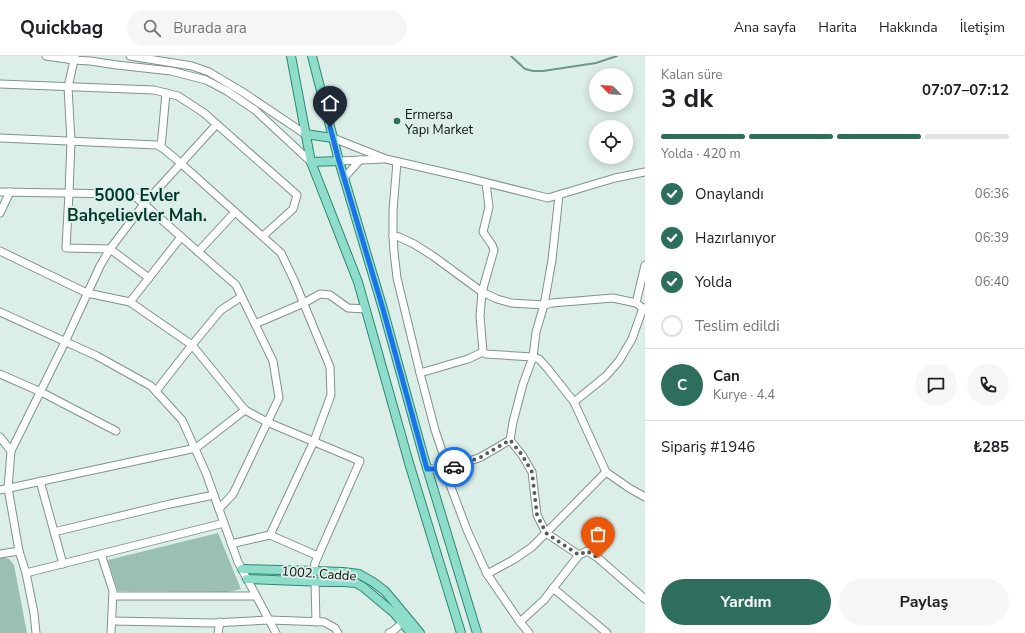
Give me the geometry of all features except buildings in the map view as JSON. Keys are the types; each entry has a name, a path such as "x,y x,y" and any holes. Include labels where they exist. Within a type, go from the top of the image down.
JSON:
{"main road":[{"path":"291,56 311,162 358,282 409,463 460,633"},
{"path":"312,56 339,161 383,309 427,469 477,633"},
{"path":"305,134 333,138"},
{"path":"311,162 339,161"},
{"name":"1002. Cadde","path":"242,569 343,572 359,574 385,591 405,621 411,633"},
{"path":"314,571 315,582"},
{"name":"1002. Cadde","path":"247,579 344,582 356,584 420,633"}],"street":[{"path":"46,56 88,58 171,71 206,80 227,91 255,110 311,162"},
{"path":"130,56 155,58 192,66 209,72 241,90 305,134"},
{"path":"75,58 68,87 71,141 66,248 110,249 149,278"},
{"path":"0,84 154,90 178,96 204,114 297,195 293,209 263,236"},
{"path":"161,147 166,93"},
{"path":"36,633 34,613 26,573 19,551 8,488 10,451 41,392 100,266 110,249 144,204 216,125"},
{"path":"0,138 157,145 181,164 281,253 304,303 330,367 331,395 314,441 270,535"},
{"path":"333,138 386,159 548,198 615,178 645,172"},
{"path":"339,161 386,159"},
{"path":"344,178 360,160"},
{"path":"397,162 393,210 393,236 397,278 435,430 448,469 449,482 467,530 487,574 529,633"},
{"path":"483,352 480,316 482,292 494,250 483,232 489,207 486,183"},
{"path":"0,192 121,194 137,198 236,285 273,361 279,398 232,494 219,509"},
{"path":"0,213 10,192"},
{"path":"560,195 552,260 544,305 536,332 533,356 523,384 510,440 522,455 532,472 537,515 546,533 579,555"},
{"path":"198,252 235,212"},
{"path":"393,236 399,237 414,244 482,292 497,299 511,303 544,305 613,298 636,303 644,308 632,339 619,361 606,376 574,402"},
{"path":"130,302 181,237"},
{"path":"0,251 87,293 130,302 192,345 245,410 268,422 360,461 315,563 314,571"},
{"path":"636,303 645,265"},
{"path":"255,324 304,303 320,294 330,295 348,308 366,309"},
{"path":"156,390 222,310 241,297"},
{"path":"0,312 97,356 151,386 182,420 196,448 206,473 238,562 276,633"},
{"path":"420,373 468,359 483,352 486,354 533,356 539,359 574,402 606,472 645,497"},
{"path":"0,374 41,392 116,431"},
{"path":"0,490 196,448 245,410"},
{"path":"0,437 10,451"},
{"path":"427,469 448,469 481,457 510,440"},
{"path":"487,574 513,560 532,547 606,472"},
{"path":"40,481 63,564"},
{"path":"54,532 214,495"},
{"path":"26,573 224,524"},
{"path":"232,544 270,535 318,556"},
{"path":"0,554 19,551"},
{"path":"520,622 544,600 579,555 587,551 598,558 645,598"},
{"path":"101,554 113,591 111,633"},
{"path":"315,582 316,622"},
{"path":"553,588 607,633"},
{"path":"113,596 256,596"},
{"path":"112,621 220,622 269,620 324,622 335,628 338,633"},
{"path":"392,632 405,621"},
{"path":"218,633 220,622"}],"green space":[{"path":"218,533 241,589 228,592 118,591 108,560"},
{"path":"0,557 9,559 14,565 27,633 0,633"}],"waterway":[{"path":"511,56 525,69 533,71 543,71 596,63 617,56"}],"way so far":[{"path":"454,467 481,457 510,440 522,455 532,472 537,515 546,533 579,555 587,551 598,558"}],"place":[{"name":"Ermersa Yapı Market","path":"397,121"}],"district":[{"name":"5000 Evler Bahçelievler Mah.","path":"137,205"}],"route":[{"path":"330,127 383,309 427,469 448,469 454,467"}]}
